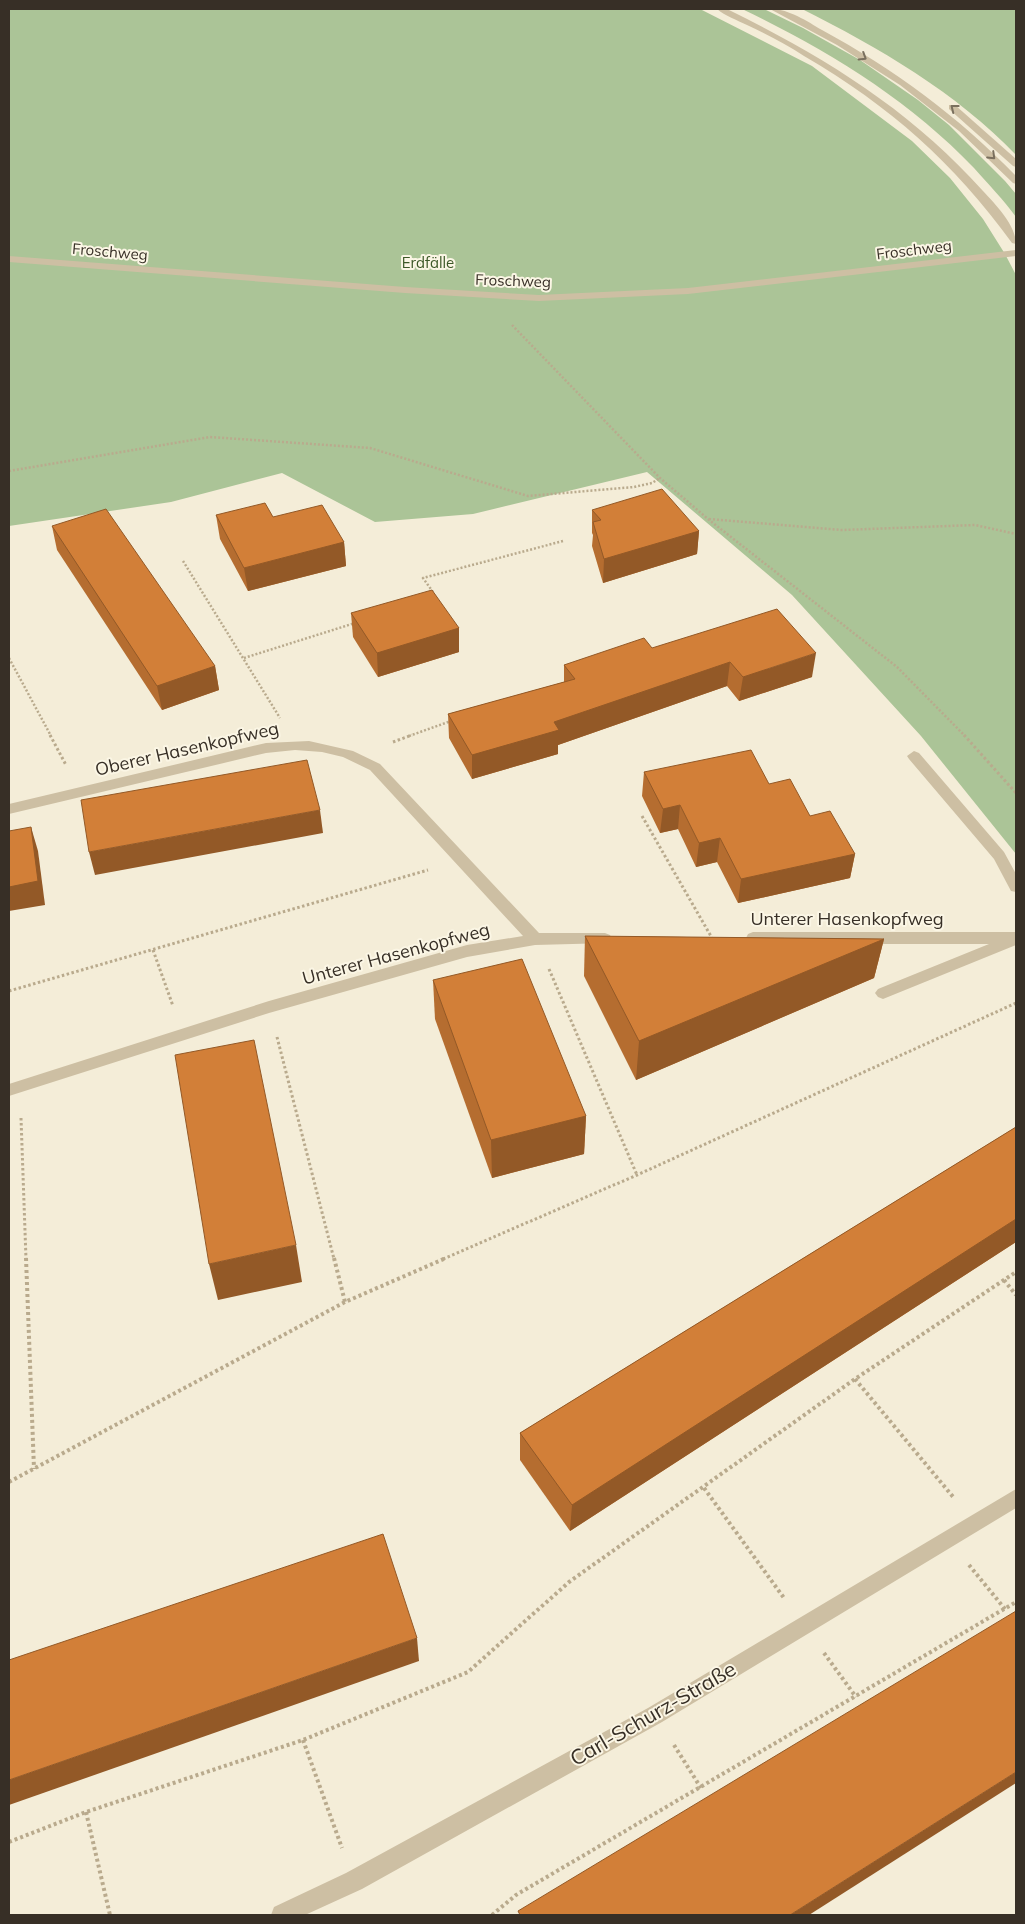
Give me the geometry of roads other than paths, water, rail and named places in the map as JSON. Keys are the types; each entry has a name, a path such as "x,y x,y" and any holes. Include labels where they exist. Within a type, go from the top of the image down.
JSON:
{"street":[{"path":"721,9 766,30 825,62 898,113 953,163 981,194 1016,241"},
{"path":"774,9 839,42 917,92 966,132 1016,181"},
{"path":"792,9 870,51 943,100 1016,164"},
{"name":"Froschweg","path":"9,259 484,296 604,296 688,291 1016,253"},
{"name":"Oberer Hasenkopfweg","path":"9,809 266,748 294,745 323,746 355,756 375,767 536,939"},
{"path":"914,756 999,856 1016,887"},
{"name":"Unterer Hasenkopfweg","path":"14,1088 269,1007 467,951 536,939 624,938"},
{"name":"Unterer Hasenkopfweg","path":"712,938 1016,939"},
{"path":"883,992 1016,939"},
{"name":"Carl-Schurz-Straße","path":"282,1915 354,1881 655,1714 1016,1498"}],"park label":[{"name":"Erdfälle","path":"428,263"}]}
